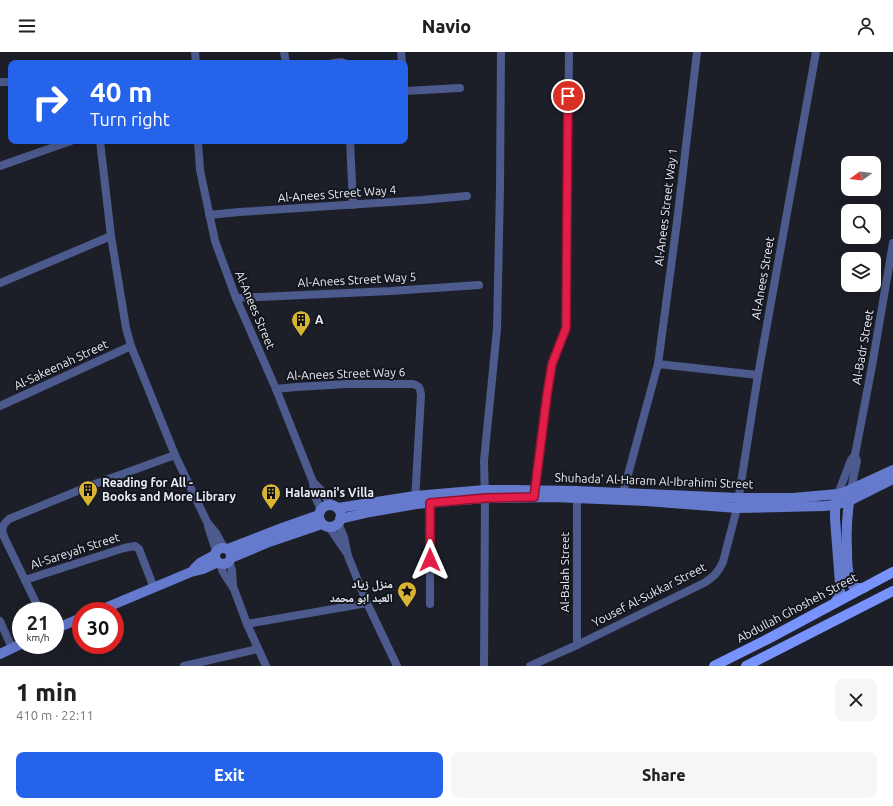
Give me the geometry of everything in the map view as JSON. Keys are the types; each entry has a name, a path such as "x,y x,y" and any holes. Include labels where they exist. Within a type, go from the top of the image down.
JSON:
{"main road":[{"name":"Abdullah Ghosheh Street","path":"714,666 893,572"},
{"path":"746,666 893,591"}],"street":[{"path":"484,666 484,461 497,329 501,52"},
{"path":"535,494 552,364 566,328 569,52"},
{"name":"Al-Anees Street Way 1","path":"623,493 658,364 677,222 697,52"},
{"name":"Al-Anees Street","path":"737,503 758,375 816,52"},
{"path":"408,91 460,88"},
{"path":"0,166 62,144"},
{"path":"100,144 111,236 126,328 131,346 175,455 207,522 216,533 223,556 223,572 234,589 247,624 266,666"},
{"name":"Al-Anees Street","path":"198,144 200,170 215,241 236,298 276,389 313,482 322,491 327,515"},
{"path":"350,144 353,205"},
{"name":"Al-Anees Street Way 4","path":"209,215 467,196"},
{"path":"0,283 111,236"},
{"name":"Al-Badr Street","path":"838,494 851,460 855,455 893,242"},
{"name":"Al-Anees Street Way 5","path":"236,298 391,291 479,285"},
{"name":"Al-Sakeenah Street","path":"0,406 131,346"},
{"path":"658,364 758,375"},
{"name":"Al-Anees Street Way 6","path":"276,389 348,384 417,385 421,395 415,500"},
{"path":"36,602 1,532 4,523 9,519 92,485 175,455"},
{"name":"Al-Badr Street","path":"851,489 857,461 855,455"},
{"name":"Shuhada' Al-Haram Al-Ibrahimi Street","path":"535,494 577,498 737,503 838,494 893,470"},
{"name":"Shuhada' Al-Haram Al-Ibrahimi Street","path":"120,602 191,572 203,569 223,556 269,542 327,515 415,500 485,494 623,493 780,508 835,505 849,501 893,479"},
{"path":"851,489 846,528 848,574 853,586 864,588"},
{"path":"835,603 840,594 835,519 835,505 838,494"},
{"name":"Al-Balah Street","path":"577,498 577,645"},
{"path":"430,499 430,604"},
{"name":"Shuhada' Al-Haram Al-Ibrahimi Street","path":"327,515 334,526 339,521 415,500"},
{"name":"Yousef Al-Sukkar Street","path":"530,666 577,645 704,583 713,577 723,562 737,503"},
{"path":"348,556 339,521 340,513 327,515 348,556 367,603 397,666"},
{"name":"Al-Sareyah Street","path":"25,580 124,548 135,546 154,588"},
{"path":"247,624 367,603"},
{"path":"0,621 12,639"},
{"path":"0,654 12,648"},
{"path":"184,666 258,650"}],"place":[{"name":"A","path":"301,337"},
{"name":"Reading for All - Books and More Library","path":"88,507"},
{"name":"Halawani's Villa","path":"271,510"},
{"name":"منزل زياد العبد ابو محمد","path":"407,608"}],"route":[{"path":"430,560 430,503 486,498 534,497 552,364 566,328 568,96"}]}
